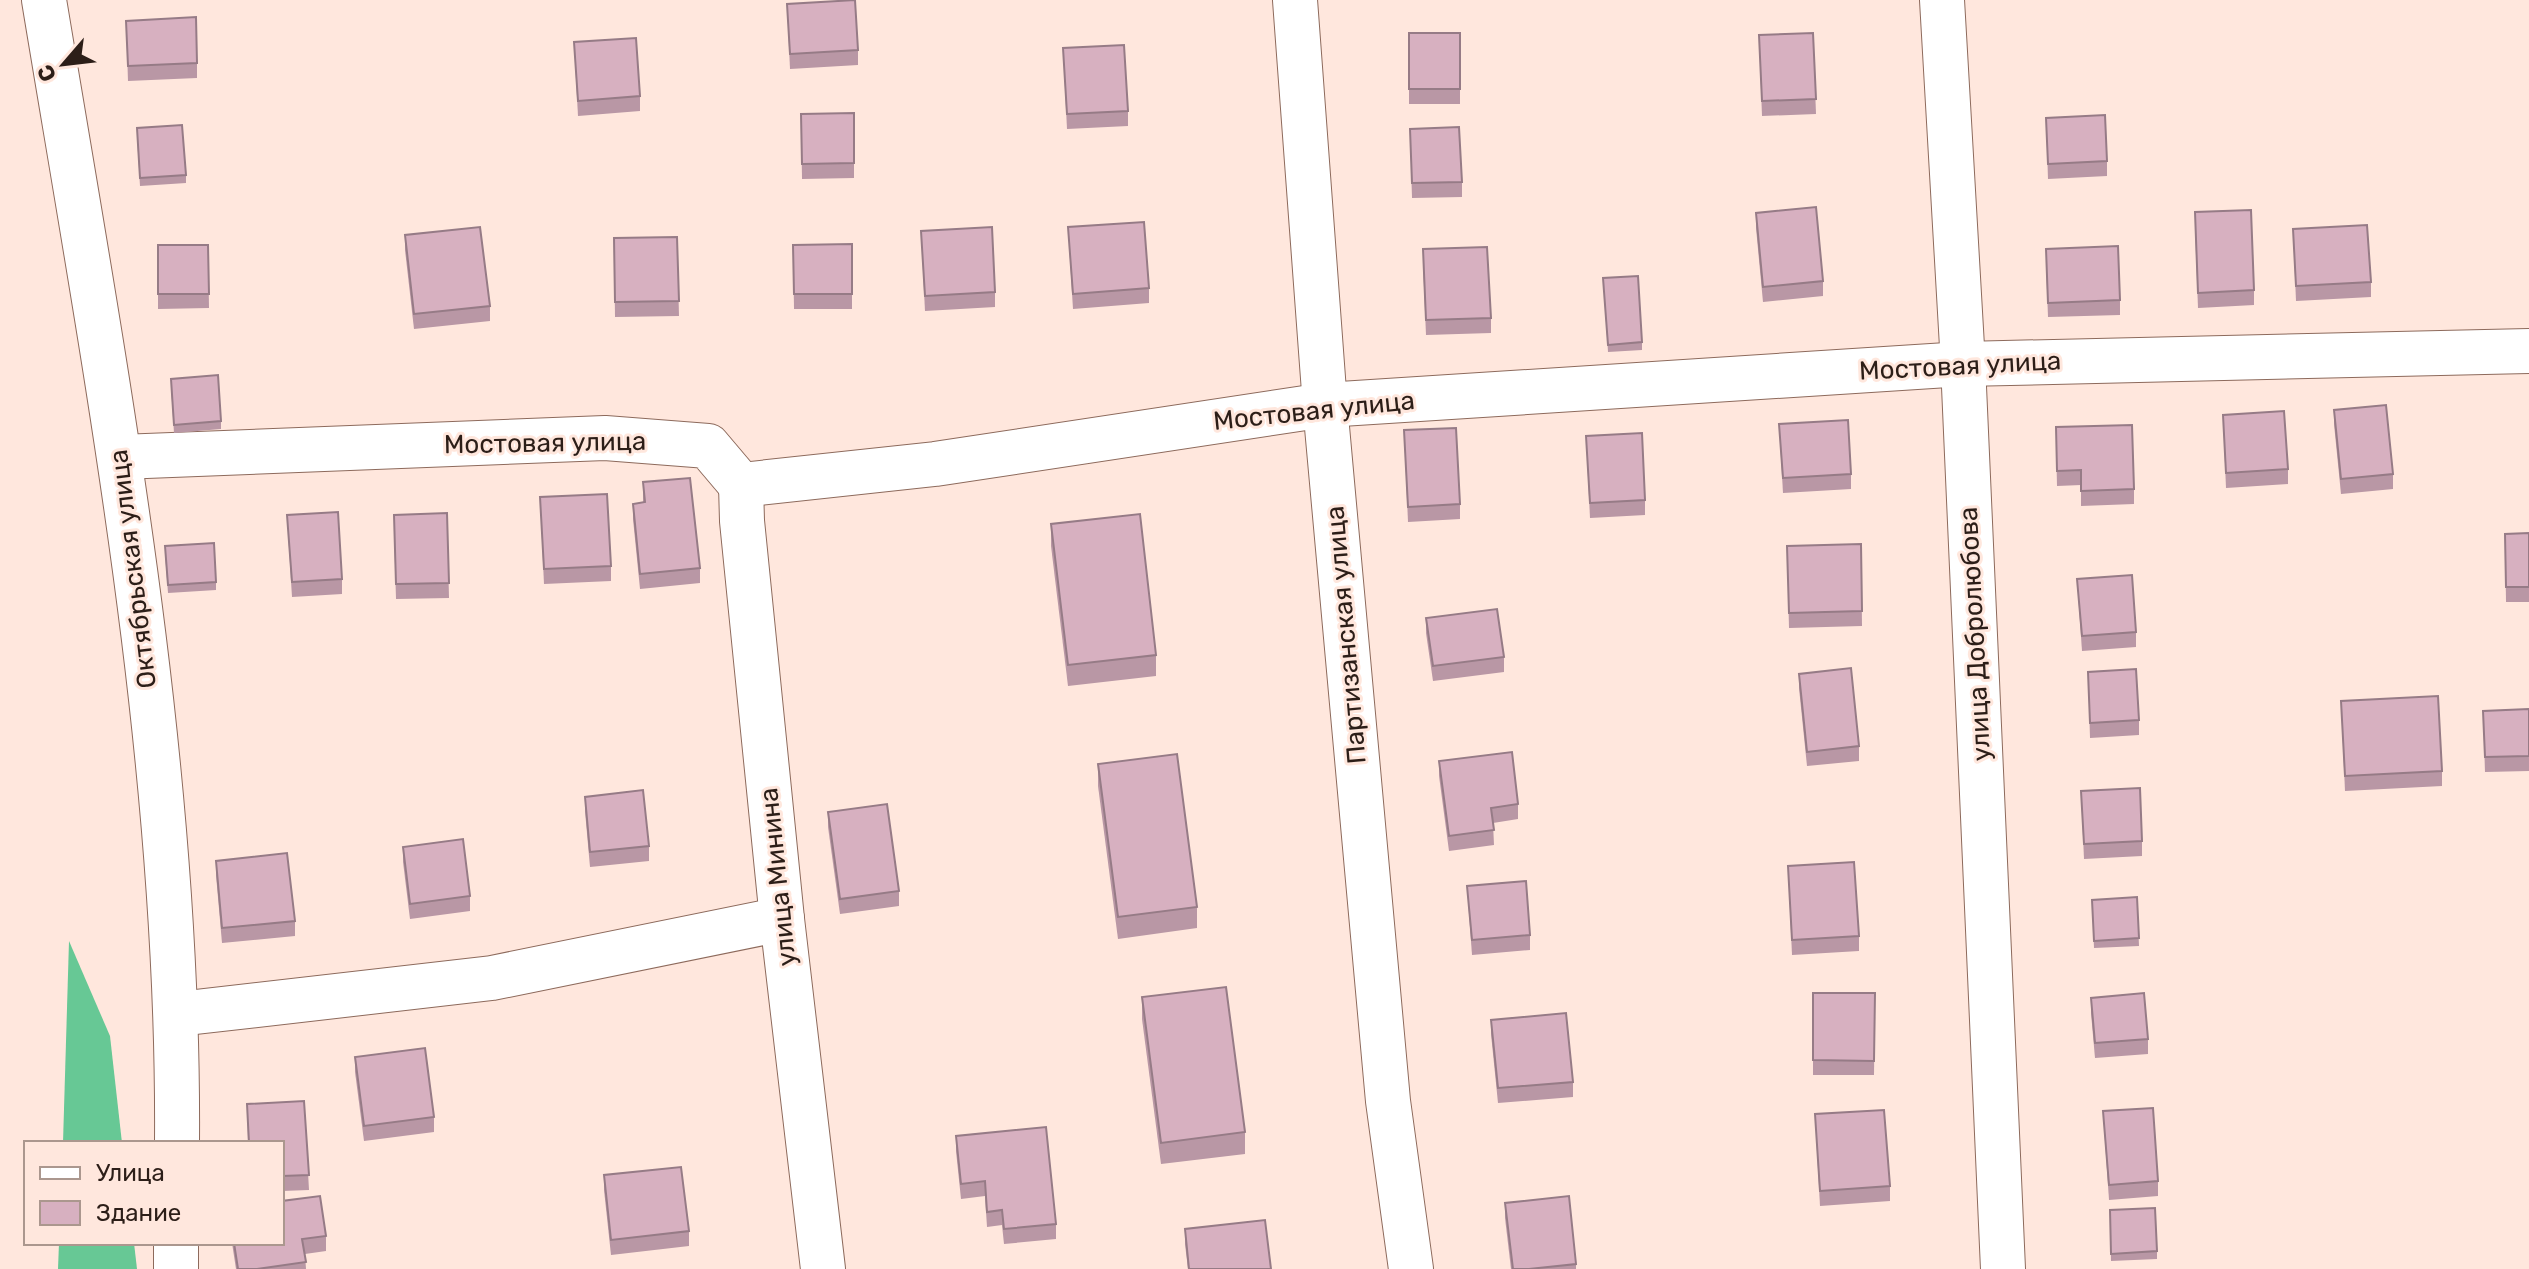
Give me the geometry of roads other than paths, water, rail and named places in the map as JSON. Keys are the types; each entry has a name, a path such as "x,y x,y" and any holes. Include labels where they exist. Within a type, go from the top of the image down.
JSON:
{"street":[{"name":"Октябрьская улица","path":"44,0 120,457 154,747 178,1014 177,1141"},
{"name":"Партизанская улица","path":"1295,0 1325,405 1388,1101 1411,1269"},
{"name":"улица Добролюбова","path":"1942,0 1963,364 2003,1269"},
{"name":"Мостовая улица","path":"120,457 605,438 708,446 741,485 935,464 1325,405 1963,364 2529,351"},
{"name":"улица Минина","path":"741,485 782,919 823,1269"},
{"path":"178,1014 492,978 782,919"},
{"path":"176,1245 176,1269"}]}
